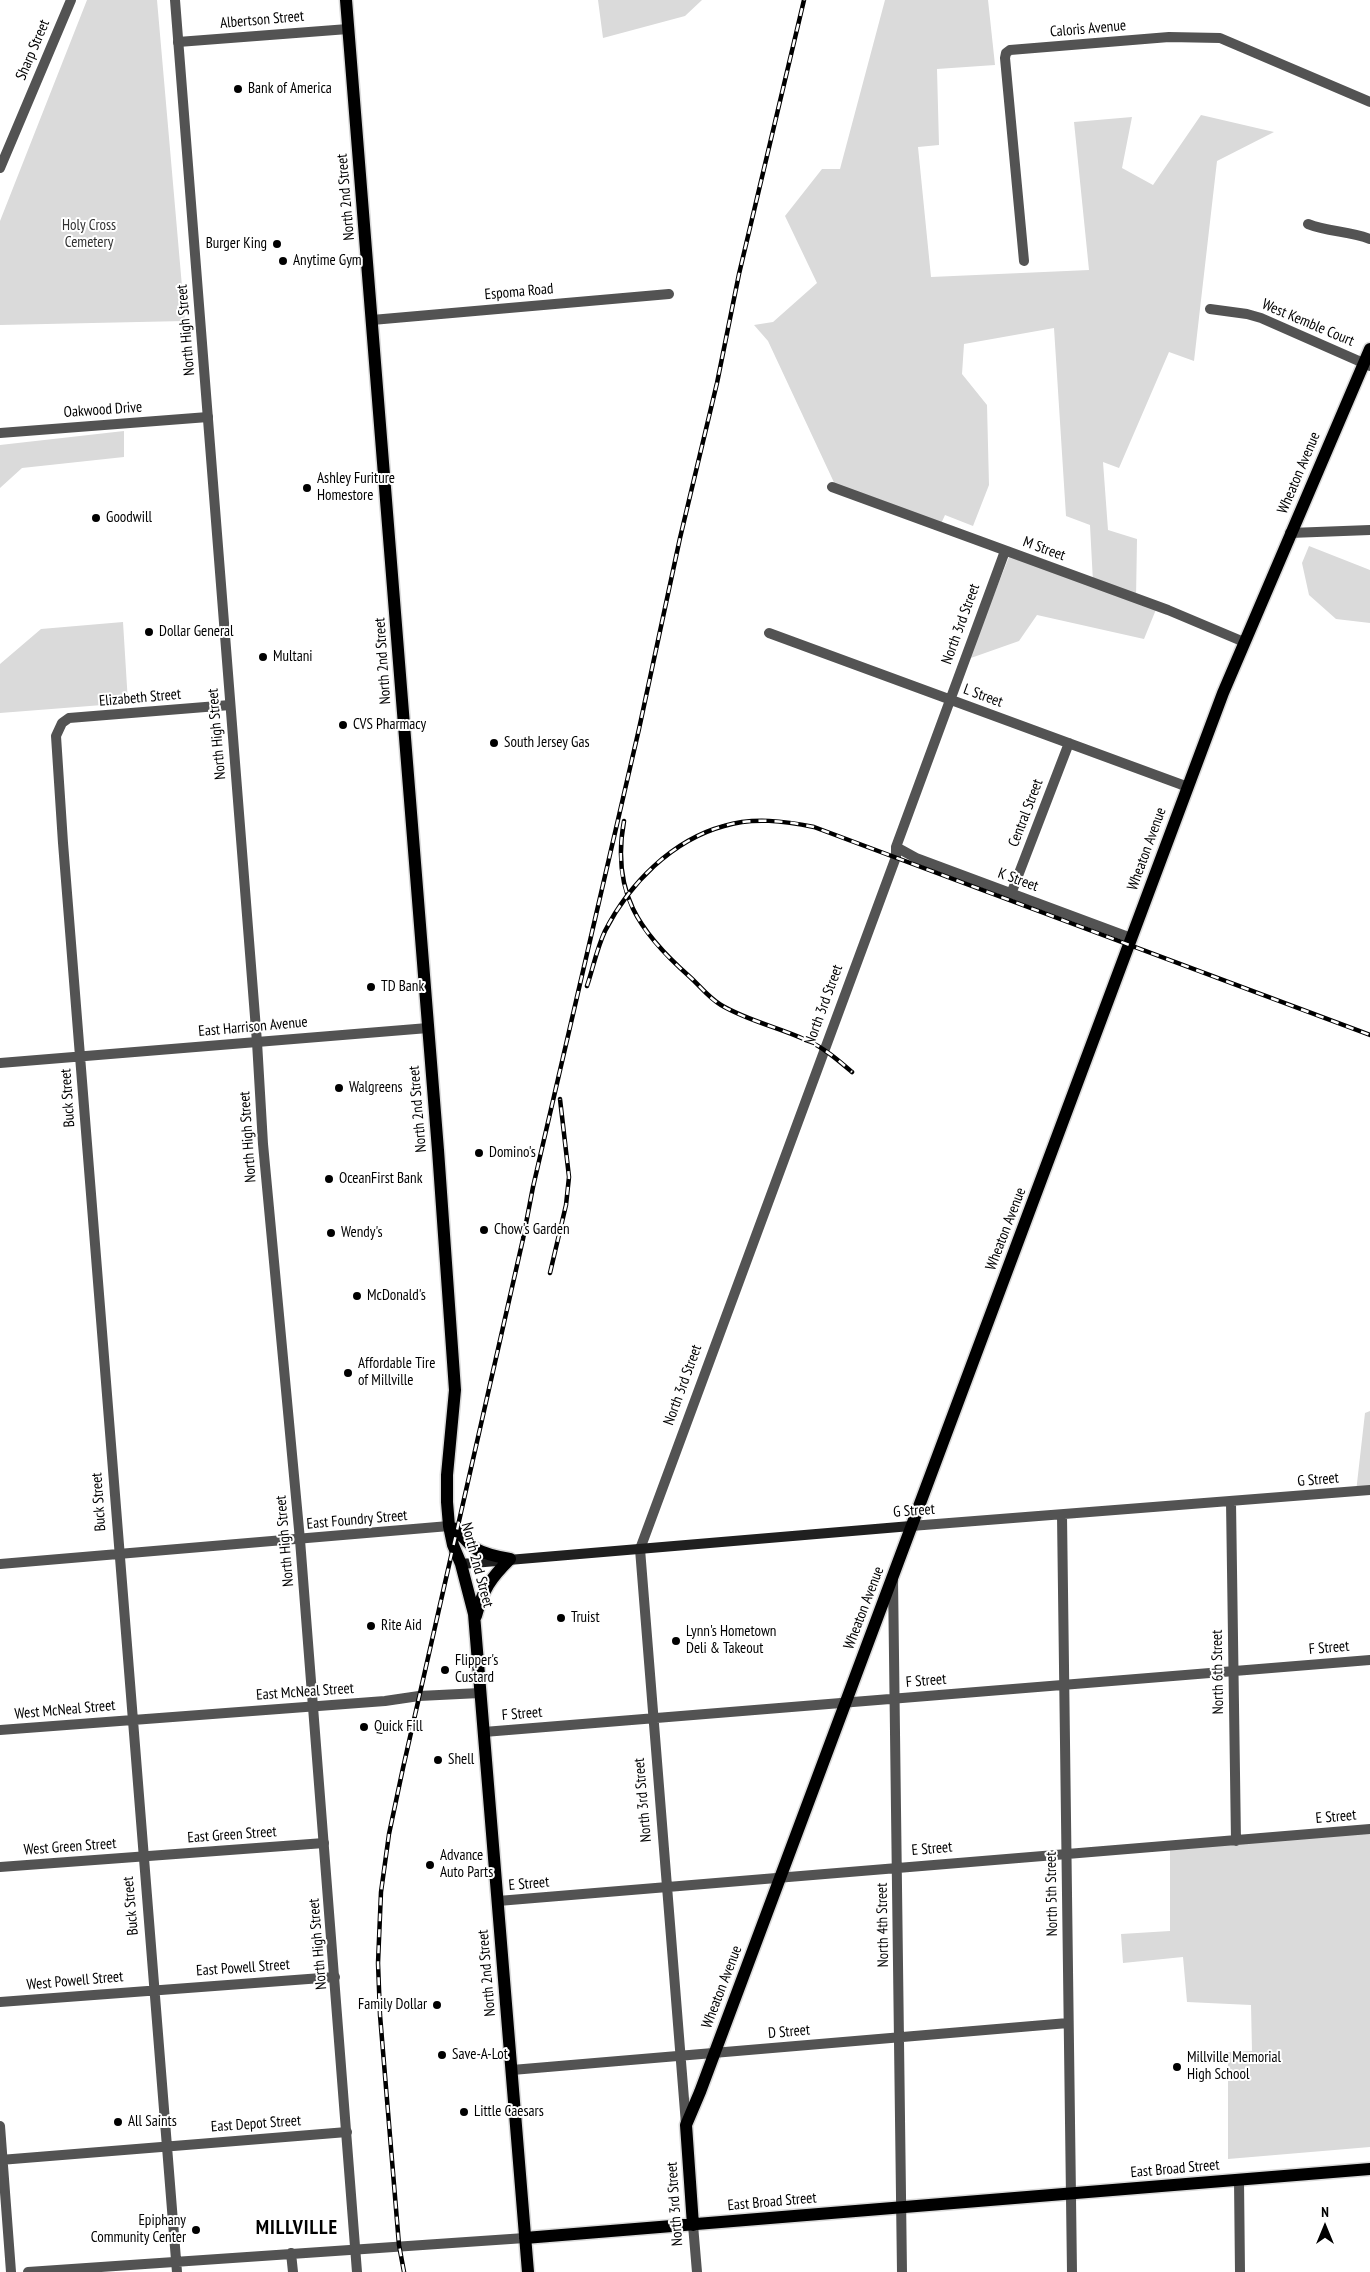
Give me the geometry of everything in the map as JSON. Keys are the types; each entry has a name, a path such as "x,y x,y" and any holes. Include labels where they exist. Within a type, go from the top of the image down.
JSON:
{"main road":[{"name":"North 2nd Street","path":"346,0 455,1390 447,1475 449,1526 475,1619 528,2272"},
{"name":"Wheaton Avenue","path":"686,2125 1188,787 1244,642 1290,533 1367,364 1370,349"},
{"path":"449,1526 456,1529 474,1548 510,1560 488,1584 481,1597 475,1619"},
{"name":"G Street","path":"461,1564 912,1526"},
{"name":"North 3rd Street","path":"686,2125 693,2225"},
{"name":"East Broad Street","path":"525,2238 1370,2169"}],"street":[{"name":"Sharp Street","path":"0,168 71,0"},
{"name":"North High Street","path":"175,0 257,1042 263,1144 314,1706 357,2272"},
{"name":"Albertson Street","path":"178,42 348,29"},
{"name":"Caloris Avenue","path":"1024,261 1005,58 1006,53 1010,50 1170,37 1220,38 1370,102"},
{"path":"1308,224 1323,230 1351,233 1370,239"},
{"name":"Espoma Road","path":"372,320 669,294"},
{"name":"West Kemble Court","path":"1210,309 1247,314 1261,318 1367,364"},
{"name":"Oakwood Drive","path":"0,432 208,417"},
{"name":"M Street","path":"832,487 1168,610 1244,642"},
{"path":"1290,533 1370,530"},
{"name":"North 3rd Street","path":"686,2125 640,1549 896,857 896,847 1006,551"},
{"name":"L Street","path":"768,633 1188,787"},
{"name":"Elizabeth Street","path":"57,730 69,718 230,705"},
{"name":"Buck Street","path":"57,730 63,843 118,1554 176,2267"},
{"name":"Central Street","path":"1011,894 1069,743"},
{"name":"K Street","path":"896,847 916,858 1131,938"},
{"name":"East Harrison Avenue","path":"0,1063 428,1028"},
{"name":"G Street","path":"912,1526 1370,1490"},
{"name":"North 6th Street","path":"1231,1502 1236,1841"},
{"name":"North 5th Street","path":"1062,1515 1072,2272"},
{"name":"East Foundry Street","path":"0,1564 449,1526"},
{"name":"North 4th Street","path":"893,1577 902,2272"},
{"name":"F Street","path":"484,1732 1370,1660"},
{"name":"East McNeal Street","path":"131,1720 419,1696 480,1693"},
{"name":"West McNeal Street","path":"0,1730 131,1720"},
{"name":"E Street","path":"498,1901 1370,1829"},
{"name":"East Green Street","path":"142,1856 324,1843"},
{"name":"West Green Street","path":"0,1868 142,1856"},
{"name":"East Powell Street","path":"153,1990 335,1976"},
{"name":"West Powell Street","path":"0,2002 153,1990"},
{"name":"D Street","path":"512,2070 1068,2023"},
{"path":"0,2126 11,2272"},
{"name":"East Depot Street","path":"2,2160 166,2145 347,2132"},
{"path":"1239,2180 1240,2272"},
{"name":"North 3rd Street","path":"693,2225 697,2272"},
{"name":"East Broad Street","path":"28,2272 176,2267 291,2253 525,2238"},
{"path":"291,2253 293,2272"}],"green space":[{"name":"Holy Cross Cemetery","path":"87,0 157,0 185,321 0,325 0,221"},
{"path":"598,0 702,0 685,16 603,38"},
{"path":"885,0 988,0 995,65 937,69 939,145 918,147 931,277 1089,270 1074,122 1132,117 1122,168 1153,185 1201,115 1274,132 1217,161 1194,361 1169,352 1119,468 1103,462 1108,530 1137,539 1136,599 1157,607 1144,639 1037,615 1019,641 968,659 1011,552 1093,582 1090,525 1066,516 1054,328 964,344 962,374 987,405 989,485 973,526 945,515 940,526 838,491 768,341 754,325 773,322 817,283 785,216 822,169 840,169"},
{"path":"124,431 124,457 22,468 0,488 0,445"},
{"path":"1309,546 1370,570 1370,623 1336,619 1309,595 1302,563"},
{"path":"123,622 128,703 0,713 0,664 41,629"},
{"path":"1370,1411 1370,1490 1356,1492 1365,1413"},
{"path":"1370,1831 1370,2147 1228,2159 1228,2052 1252,2051 1251,2005 1187,2002 1183,1957 1123,1963 1121,1934 1170,1931 1170,1849"}],"railway":[{"path":"404,2272 399,2245 380,2015 378,1963 381,1892 389,1834 523,1239 533,1187 717,383 739,274 804,0"},
{"path":"624,821 621,846 622,869 626,890 633,909 643,927 656,944 717,1002 731,1011 795,1035 818,1046 852,1072"},
{"path":"587,986 605,931 626,897 654,866 670,853 705,833 735,823 769,821 814,827 1370,1035"},
{"path":"550,1273 566,1205 569,1177 560,1099"}],"place":[{"name":"Bank of America","path":"238,89"},
{"name":"Burger King","path":"277,244"},
{"name":"Anytime Gym","path":"283,261"},
{"name":"Ashley Furiture Homestore","path":"307,488"},
{"name":"Goodwill","path":"96,518"},
{"name":"Dollar General","path":"149,632"},
{"name":"Multani","path":"263,657"},
{"name":"CVS Pharmacy","path":"343,725"},
{"name":"South Jersey Gas","path":"494,743"},
{"name":"TD Bank","path":"371,987"},
{"name":"Walgreens","path":"339,1088"},
{"name":"Domino's","path":"479,1153"},
{"name":"OceanFirst Bank","path":"329,1179"},
{"name":"Chow's Garden","path":"484,1230"},
{"name":"Wendy's","path":"331,1233"},
{"name":"McDonald's","path":"357,1296"},
{"name":"Affordable Tire of Millville","path":"348,1373"},
{"name":"Truist","path":"561,1618"},
{"name":"Rite Aid","path":"371,1626"},
{"name":"Lynn's Hometown Deli & Takeout","path":"676,1641"},
{"name":"Flipper's Custard","path":"445,1670"},
{"name":"Quick Fill","path":"364,1727"},
{"name":"Shell","path":"438,1760"},
{"name":"Advance Auto Parts","path":"430,1865"},
{"name":"Family Dollar","path":"437,2005"},
{"name":"Save-A-Lot","path":"442,2055"},
{"name":"Millville Memorial High School","path":"1177,2067"},
{"name":"Little Caesars","path":"464,2112"},
{"name":"All Saints","path":"118,2122"},
{"name":"Epiphany Community Center","path":"196,2230"}],"district":[{"name":"MILLVILLE","path":"297,2228"}]}
